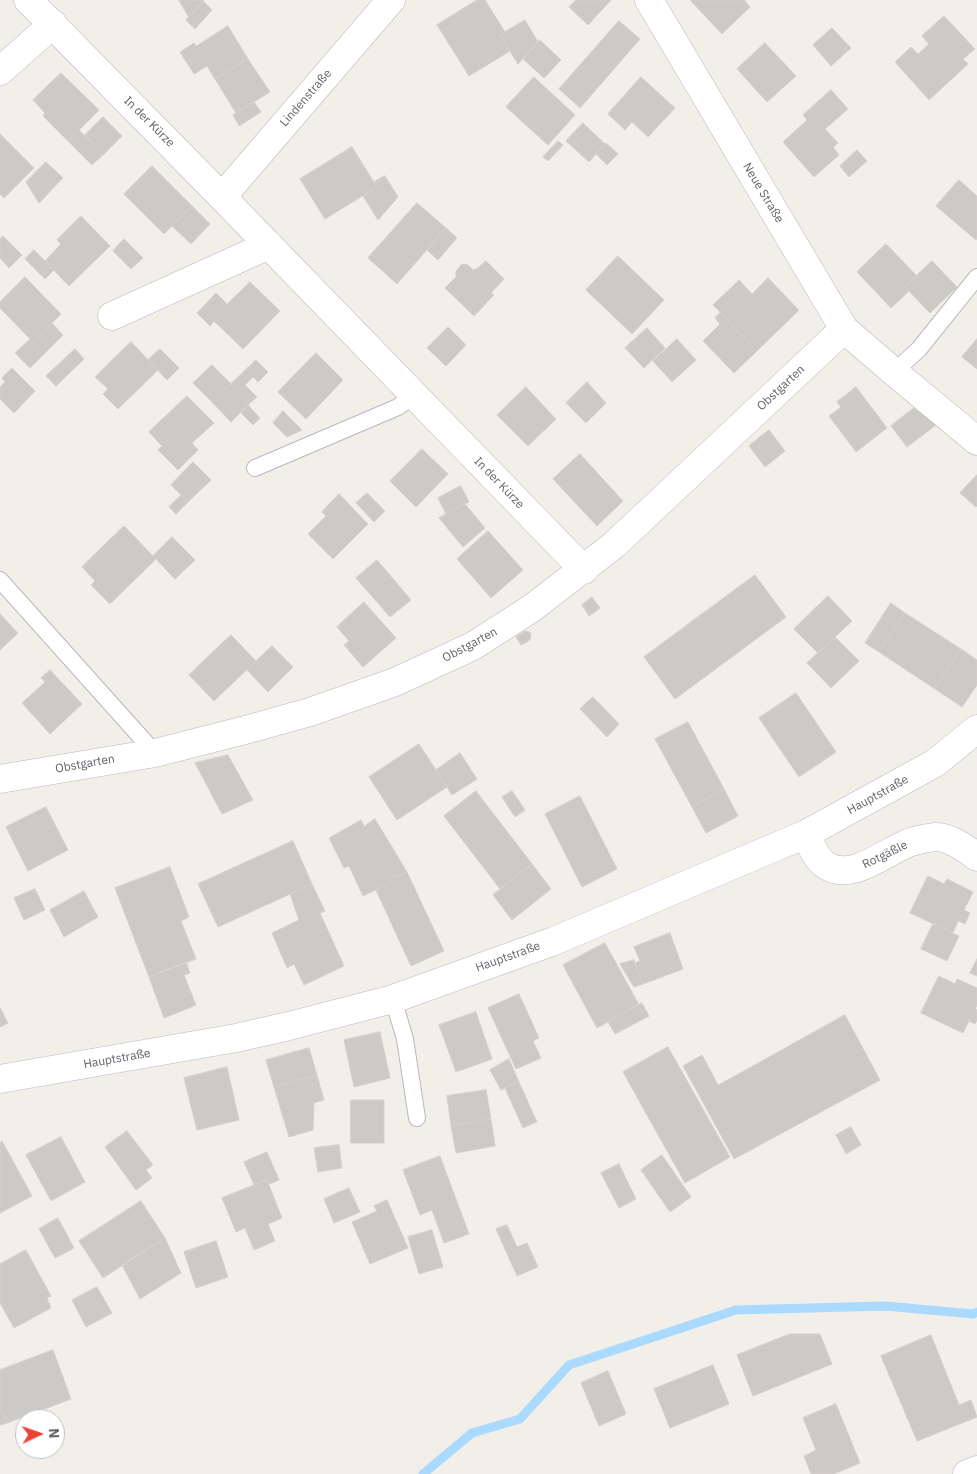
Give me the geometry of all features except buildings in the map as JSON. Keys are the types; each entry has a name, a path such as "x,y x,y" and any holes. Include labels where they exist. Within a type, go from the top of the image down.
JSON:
{"street":[{"name":"In der Kürze","path":"28,0 584,570"},
{"name":"Lindenstraße","path":"222,197 391,0"},
{"name":"Neue Straße","path":"649,0 844,329 977,441"},
{"path":"0,71 53,24"},
{"path":"112,316 268,245"},
{"name":"Obstgarten","path":"0,779 155,753 310,712 395,682 472,646 532,608 614,546 844,329"},
{"name":"Hauptstraße","path":"0,1079 236,1038 393,999 554,940 806,834 935,764 977,729"},
{"name":"Rotgäßle","path":"806,834 818,858 827,866 839,870 857,868 907,843 938,837 964,846 977,857"},
{"path":"967,1474 977,1470"}],"lane":[{"path":"894,372 918,349 977,277"},
{"path":"255,468 398,407 414,395"},
{"path":"0,580 155,753"},
{"path":"393,999 405,1039 417,1118"}],"waterway":[{"path":"423,1474 472,1433 520,1419 569,1365 736,1310 885,1306 973,1314 977,1312"}]}
